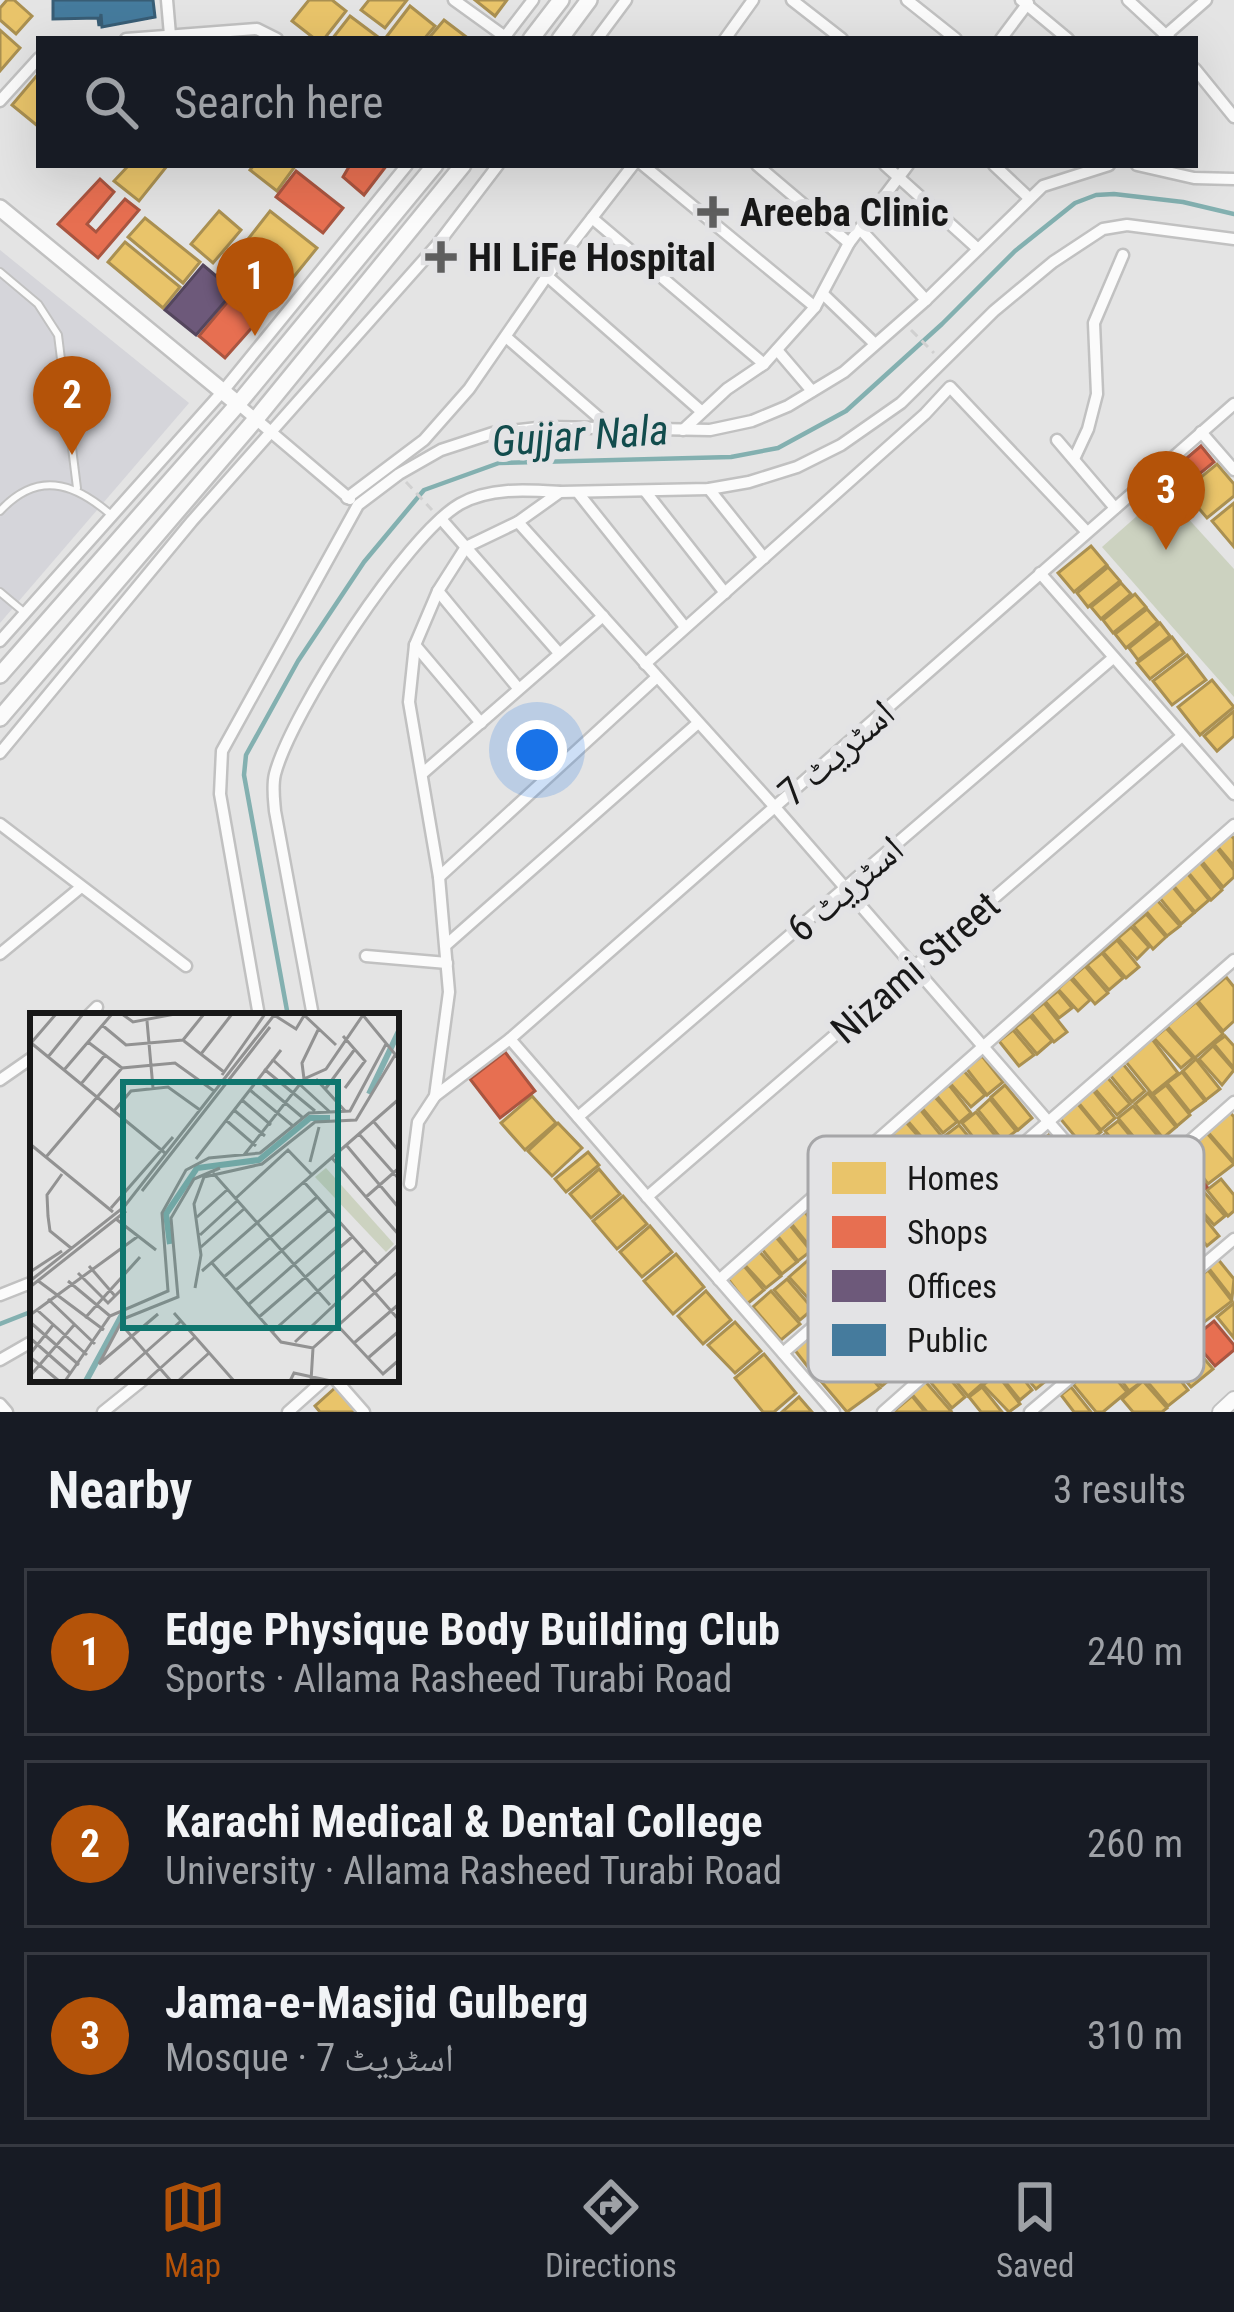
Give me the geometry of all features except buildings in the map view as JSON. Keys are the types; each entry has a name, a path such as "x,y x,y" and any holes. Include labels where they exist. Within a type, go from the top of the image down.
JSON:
{"main road":[{"path":"533,36 561,0"},
{"path":"566,36 589,0"},
{"path":"0,675 238,404 433,168"},
{"path":"0,718 256,419 461,168"},
{"path":"0,208 238,404"}],"street":[{"path":"167,0 170,34"},
{"path":"454,0 502,36"},
{"path":"506,36 533,0"},
{"path":"599,36 626,0"},
{"path":"727,36 753,0"},
{"path":"792,0 838,36"},
{"path":"907,0 952,36"},
{"path":"1128,0 1167,36"},
{"path":"1169,36 1206,0"},
{"path":"1003,36 1026,2 1065,36"},
{"path":"152,36 257,29 271,36"},
{"path":"0,101 36,61"},
{"path":"1198,73 1234,117"},
{"path":"0,641 223,391 405,168"},
{"path":"0,753 192,521 437,245 496,168"},
{"path":"258,1013 220,794 222,751 352,501 388,463 424,440 469,389 630,168"},
{"path":"647,168 815,307"},
{"path":"761,168 849,243"},
{"path":"997,168 1029,197"},
{"path":"352,501 440,450 494,433 546,427 683,430 752,421 844,371 926,300 1043,186 1094,168"},
{"path":"683,430 701,410 764,364 815,307 849,243 904,170 978,249"},
{"path":"1192,171 1234,179"},
{"path":"592,218 764,364"},
{"path":"312,1013 273,781 303,712 371,602 404,554 440,518 460,504 494,493 709,489 797,467 841,445 901,403 1038,274 1102,229 1127,225 1234,239"},
{"path":"860,229 926,300"},
{"path":"1074,459 1097,394 1094,323 1123,255"},
{"path":"548,276 701,410"},
{"path":"824,295 874,343"},
{"path":"506,338 605,423 604,429"},
{"path":"777,350 812,391"},
{"path":"646,664 950,387 1087,532"},
{"path":"238,404 352,501"},
{"name":"اسٹریٹ 7","path":"434,1096 509,1039 1234,404"},
{"path":"1201,432 1234,470"},
{"path":"1057,440 1115,508"},
{"path":"388,463 399,475"},
{"path":"709,489 764,558"},
{"path":"645,491 725,592"},
{"path":"410,1184 418,1122 434,1096 447,1012 440,877 409,702 415,645 438,591 466,547 518,521 560,492"},
{"path":"579,494 685,627"},
{"path":"440,518 559,653"},
{"path":"518,521 1060,1136"},
{"path":"1040,574 1234,794"},
{"path":"438,591 518,688"},
{"path":"422,773 603,616"},
{"path":"415,645 482,723"},
{"name":"اسٹریٹ 6","path":"578,1117 1113,658"},
{"path":"440,877 657,677"},
{"path":"446,946 698,723"},
{"name":"Nizami Street","path":"647,1197 1182,736"},
{"path":"0,824 186,966"},
{"path":"882,1136 1234,825"},
{"path":"0,954 80,888"},
{"path":"366,956 447,963"},
{"path":"1032,1136 1234,960"},
{"path":"509,1039 808,1382"},
{"path":"0,1080 30,1059"},
{"path":"1196,1136 1234,1102"},
{"path":"719,1280 808,1201"},
{"path":"1204,1265 1234,1239"},
{"path":"0,1295 30,1283"},
{"path":"783,1353 808,1331"},
{"path":"0,1360 30,1343"},
{"path":"103,1412 140,1382"},
{"path":"288,1412 322,1382"},
{"path":"338,1382 364,1412"},
{"path":"808,1382 834,1412"},
{"path":"883,1412 917,1382"},
{"path":"1030,1412 1066,1382"},
{"path":"1220,1412 1234,1399"},
{"path":"0,1404 7,1412"}],"lane":[{"path":"0,272 38,304 58,334 77,488"},
{"path":"0,512 29,488 77,488 110,514"},
{"path":"0,592 25,613"}],"path":[{"path":"915,334 939,358"},
{"path":"411,487 440,518"}],"shaded area":[{"path":"0,250 189,403 0,623"}],"green space":[{"path":"1164,492 1234,569 1234,697 1102,547"}],"waterway":[{"name":"Gujjar Nala","path":"287,1013 244,775 246,755 298,661 364,562 424,490 499,463 731,457 778,448 846,411 1015,251 1075,203 1114,194 1234,214"},
{"name":"Gujjar Nala","path":"0,1324 30,1312"}],"place":[{"name":"Areeba Clinic","path":"713,212"},
{"name":"HI LiFe Hospital","path":"441,257"},
{"name":"Edge Physique Body Building Club","path":"255,336"},
{"name":"Karachi Medical & Dental College","path":"72,455"},
{"name":"Jama-e-Masjid Gulberg","path":"1166,550"}]}
